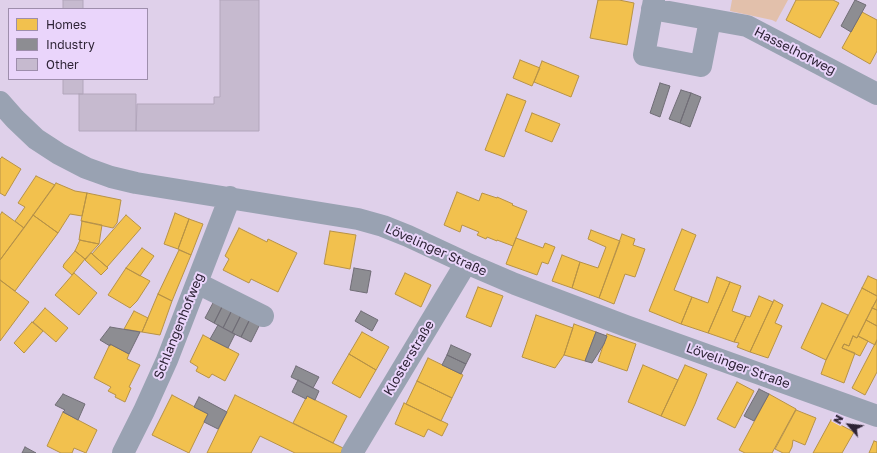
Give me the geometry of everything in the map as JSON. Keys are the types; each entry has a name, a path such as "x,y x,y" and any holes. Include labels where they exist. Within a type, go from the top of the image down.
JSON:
{"street":[{"name":"Hasselhofweg","path":"710,20 701,66 644,55 653,5 710,20 747,26 877,94"},
{"name":"Lövelinger Straße","path":"0,102 36,139 58,154 86,168 111,177 136,183 230,197 358,219 383,226 515,284 626,326 877,416"},
{"name":"Schlangenhofweg","path":"123,453 167,360 230,197"},
{"name":"Klosterstraße","path":"352,453 466,263"},
{"path":"197,283 263,316"}],"shaded area":[{"path":"732,0 788,0 776,22 730,11"}],"building: Homes":[{"path":"598,0 619,0 634,3 627,45 590,38"},
{"path":"796,0 833,0 839,3 820,38 786,20"},
{"path":"862,12 877,20 877,51 870,64 842,48"},
{"path":"520,60 540,68 532,86 513,78"},
{"path":"542,61 579,76 571,97 534,82"},
{"path":"507,94 526,101 504,157 485,150"},
{"path":"532,113 560,124 552,142 525,131"},
{"path":"2,157 21,169 5,196 0,193 0,159"},
{"path":"36,176 55,185 24,228 15,221 25,207 18,203"},
{"path":"56,183 75,191 87,193 82,216 70,214 58,233 33,215"},
{"path":"457,192 479,201 482,193 497,197 527,211 513,246 487,237 486,239 477,235 479,232 462,225 460,232 444,225"},
{"path":"87,193 121,200 117,223 113,228 81,221"},
{"path":"2,212 24,228 0,260 0,215"},
{"path":"175,213 189,219 178,249 164,244"},
{"path":"33,215 58,233 15,291 0,280 0,260"},
{"path":"126,215 141,228 107,267 92,254"},
{"path":"189,219 203,224 191,255 178,249"},
{"path":"82,221 102,225 99,244 79,240"},
{"path":"239,228 267,242 268,239 297,253 278,292 251,279 249,283 223,270 229,259 225,256"},
{"path":"682,229 696,235 674,290 692,297 681,324 649,311"},
{"path":"591,230 620,241 599,298 572,288 580,262 598,268 606,247 588,239"},
{"path":"330,231 356,235 350,269 324,264"},
{"path":"622,234 635,239 633,245 645,249 635,277 625,274 614,304 599,298"},
{"path":"516,238 543,248 545,243 555,247 548,264 542,262 537,275 506,264"},
{"path":"80,240 99,244 85,259 75,251"},
{"path":"142,248 154,256 140,276 126,268"},
{"path":"179,250 191,255 172,301 158,294"},
{"path":"75,251 85,259 72,275 63,267"},
{"path":"91,253 108,268 101,275 85,260"},
{"path":"562,255 580,262 572,288 552,281"},
{"path":"126,268 150,281 137,301 130,308 108,295"},
{"path":"74,273 97,293 79,315 55,295"},
{"path":"405,273 431,285 421,307 395,294"},
{"path":"868,276 877,280 877,296 862,288"},
{"path":"717,277 730,282 708,333 681,324 692,297 708,303"},
{"path":"0,280 29,302 0,341"},
{"path":"730,282 741,286 732,311 746,316 734,342 708,333"},
{"path":"478,287 503,296 491,327 466,317"},
{"path":"862,288 877,296 877,299 857,338 853,336 849,346 844,344 842,348 855,353 844,383 821,374 826,360"},
{"path":"158,294 172,301 160,335 142,332"},
{"path":"759,296 773,302 750,352 737,347 739,343 734,342 746,316 750,317"},
{"path":"877,299 877,310 872,308"},
{"path":"774,300 783,305 775,323 782,326 768,358 750,352"},
{"path":"822,303 848,315 826,360 801,348"},
{"path":"45,308 68,328 56,342 33,322"},
{"path":"872,308 877,310 877,326 866,320"},
{"path":"134,311 148,318 142,332 124,329"},
{"path":"536,315 573,328 564,355 555,368 522,357"},
{"path":"866,320 877,326 877,340 875,345 858,336"},
{"path":"32,322 43,331 24,353 14,343"},
{"path":"574,324 596,332 585,361 564,355"},
{"path":"362,332 389,347 376,370 349,354"},
{"path":"607,334 636,344 627,371 598,361"},
{"path":"203,335 239,354 225,381 212,374 209,378 196,371 198,367 190,362"},
{"path":"853,336 857,338 858,336 868,341 860,356 842,348 844,344 849,346"},
{"path":"877,340 877,372 865,395 852,388"},
{"path":"110,344 129,354 127,359 140,365 129,387 131,388 125,402 115,397 116,395 108,391 111,387 94,378"},
{"path":"349,354 376,370 360,398 332,383"},
{"path":"428,358 463,375 452,398 417,381"},
{"path":"643,365 678,380 661,416 628,402"},
{"path":"685,365 707,374 685,426 661,416"},
{"path":"417,381 452,398 441,421 406,404"},
{"path":"737,382 754,391 735,428 717,419"},
{"path":"769,394 796,409 772,453 745,453 739,450"},
{"path":"172,395 208,414 189,453 152,435"},
{"path":"235,395 343,448 341,453 295,453 260,436 251,453 207,453"},
{"path":"307,396 347,416 333,443 293,423"},
{"path":"404,403 448,424 442,436 428,429 424,437 395,424"},
{"path":"796,410 816,418 805,445 793,440 789,453 783,453 775,449"},
{"path":"63,412 97,430 86,453 74,448 72,453 61,453 47,446"},
{"path":"831,420 854,432 842,453 813,453"},
{"path":"874,441 877,442 877,453 869,453"}],"building: Industry":[{"path":"855,0 866,5 851,32 841,26"},
{"path":"660,83 670,86 660,117 650,113"},
{"path":"681,90 691,93 680,123 669,119"},
{"path":"691,93 701,97 690,127 680,123"},
{"path":"354,268 371,271 367,293 350,290"},
{"path":"214,301 223,305 214,323 205,318"},
{"path":"223,305 232,310 223,328 214,323"},
{"path":"232,310 241,315 232,333 223,328"},
{"path":"361,311 378,320 372,331 355,321"},
{"path":"241,315 250,319 241,337 232,333"},
{"path":"250,319 260,324 251,342 241,337"},
{"path":"218,325 235,334 228,348 210,339"},
{"path":"110,327 140,332 129,354 100,340"},
{"path":"596,332 607,336 604,344 592,363 585,361"},
{"path":"451,345 471,354 466,364 447,355"},
{"path":"447,355 466,364 461,374 442,365"},
{"path":"296,366 319,377 313,388 291,377"},
{"path":"298,380 319,391 315,400 307,396 306,399 292,392"},
{"path":"759,389 769,394 754,421 744,416"},
{"path":"63,394 85,404 78,420 63,412 65,410 55,405"},
{"path":"199,397 227,412 218,429 204,422 208,414 194,407"},
{"path":"25,447 36,453 22,453"}],"building: Other":[{"path":"63,0 83,0 83,8 63,8"},
{"path":"220,0 259,0 259,131 136,131 137,104 214,104 214,97 220,97"},
{"path":"63,80 83,80 83,94 63,94"},
{"path":"79,94 136,94 136,131 79,131"}]}
